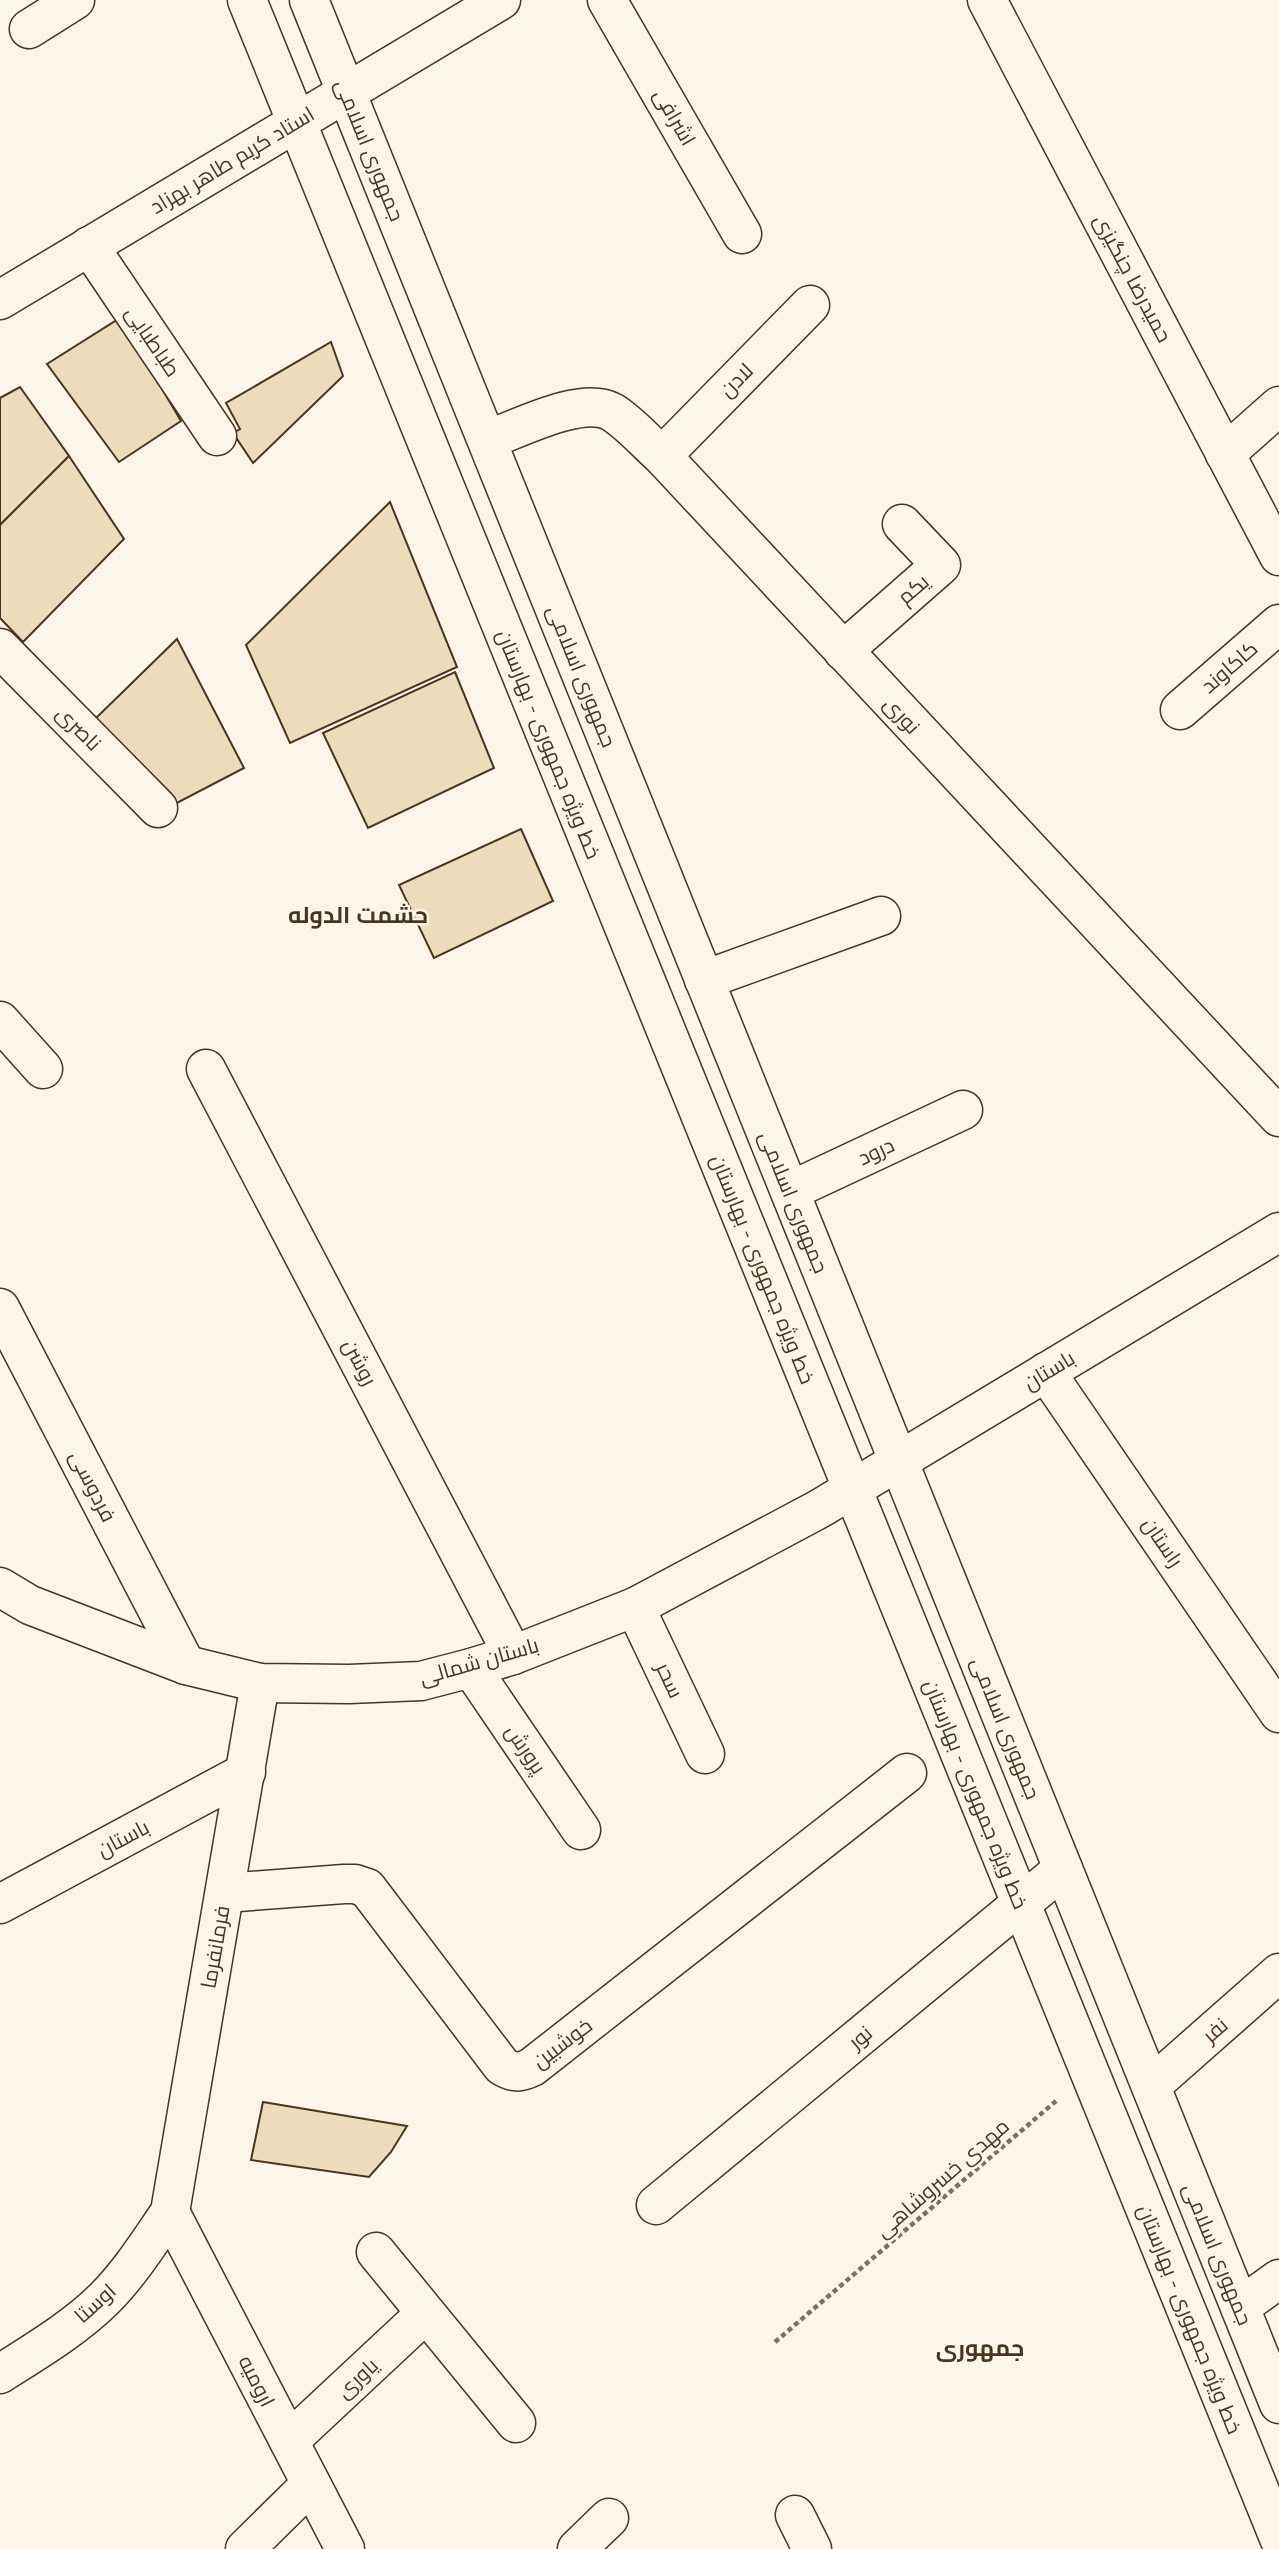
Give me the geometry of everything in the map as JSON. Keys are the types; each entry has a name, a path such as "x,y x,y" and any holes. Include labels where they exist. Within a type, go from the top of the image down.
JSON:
{"street":[{"path":"29,29 75,0"},
{"name":"خط ویژه جمهوری - بهارستان","path":"247,0 1279,2538"},
{"name":"جمهوری اسلامی","path":"309,0 1279,2404"},
{"name":"استاد کریم طاهر بهزاد","path":"5,287 89,246 501,0"},
{"name":"اشرافی","path":"607,0 742,234"},
{"name":"حمیدرضا چنگیزی","path":"987,0 1279,556"},
{"name":"طباطبایی","path":"89,246 217,436"},
{"name":"لادن","path":"662,456 810,305"},
{"path":"1225,454 1279,406"},
{"name":"نوری","path":"487,440 578,407 600,407 614,413 662,456 1279,1117"},
{"name":"یکم","path":"843,651 941,565 902,524"},
{"name":"کاکاوند","path":"1180,710 1279,624"},
{"name":"ناصری","path":"0,648 158,808"},
{"path":"704,980 881,916"},
{"path":"0,1021 43,1069"},
{"name":"روشن","path":"206,1069 513,1655"},
{"name":"درود","path":"790,1191 963,1110"},
{"name":"باستان","path":"819,1509 1046,1372 1274,1246"},
{"name":"فردوسی","path":"0,1308 186,1665"},
{"name":"راستان","path":"1046,1372 1279,1713"},
{"name":"باستان شمالی","path":"0,1587 30,1605 186,1665 260,1683 349,1684 421,1681 513,1655 635,1607 819,1509"},
{"name":"سحر","path":"635,1607 705,1754"},
{"name":"پرورش","path":"471,1668 581,1830"},
{"name":"فرمانفرما","path":"170,2212 260,1683"},
{"name":"باستان","path":"0,1904 246,1772"},
{"name":"خوشبین","path":"225,1894 344,1884 367,1888 502,2066 510,2071 520,2072 543,2059 907,1773"},
{"name":"نور","path":"656,2205 1063,1869"},
{"name":"نفر","path":"1151,2087 1279,1973"},
{"name":"اوستا","path":"0,2374 37,2351 104,2298 126,2274 170,2212"},
{"name":"ارومیه","path":"170,2212 345,2549"},
{"path":"376,2252 516,2423"},
{"path":"1240,2307 1279,2279"},
{"name":"یاوری","path":"289,2441 425,2314"},
{"path":"245,2549 311,2484"},
{"path":"577,2549 609,2518"}],"path":[{"name":"مهدی خسروشاهی","path":"775,2342 1090,2073"}],"building":[{"path":"120,318 181,421 119,462 47,364"},
{"path":"331,342 343,376 253,463 233,433 240,429 226,403"},
{"path":"20,387 69,456 0,525 0,398"},
{"path":"69,456 124,539 23,642 0,618 0,525"},
{"path":"390,502 457,667 290,743 246,645"},
{"path":"177,639 244,768 173,805 95,719"},
{"path":"455,672 494,768 368,828 323,733"},
{"path":"521,829 553,901 434,958 399,885"},
{"path":"263,2102 407,2126 391,2152 369,2177 251,2160"}],"district":[{"name":"حشمت الدوله","path":"358,915"},
{"name":"جمهوری","path":"980,2348"}]}
